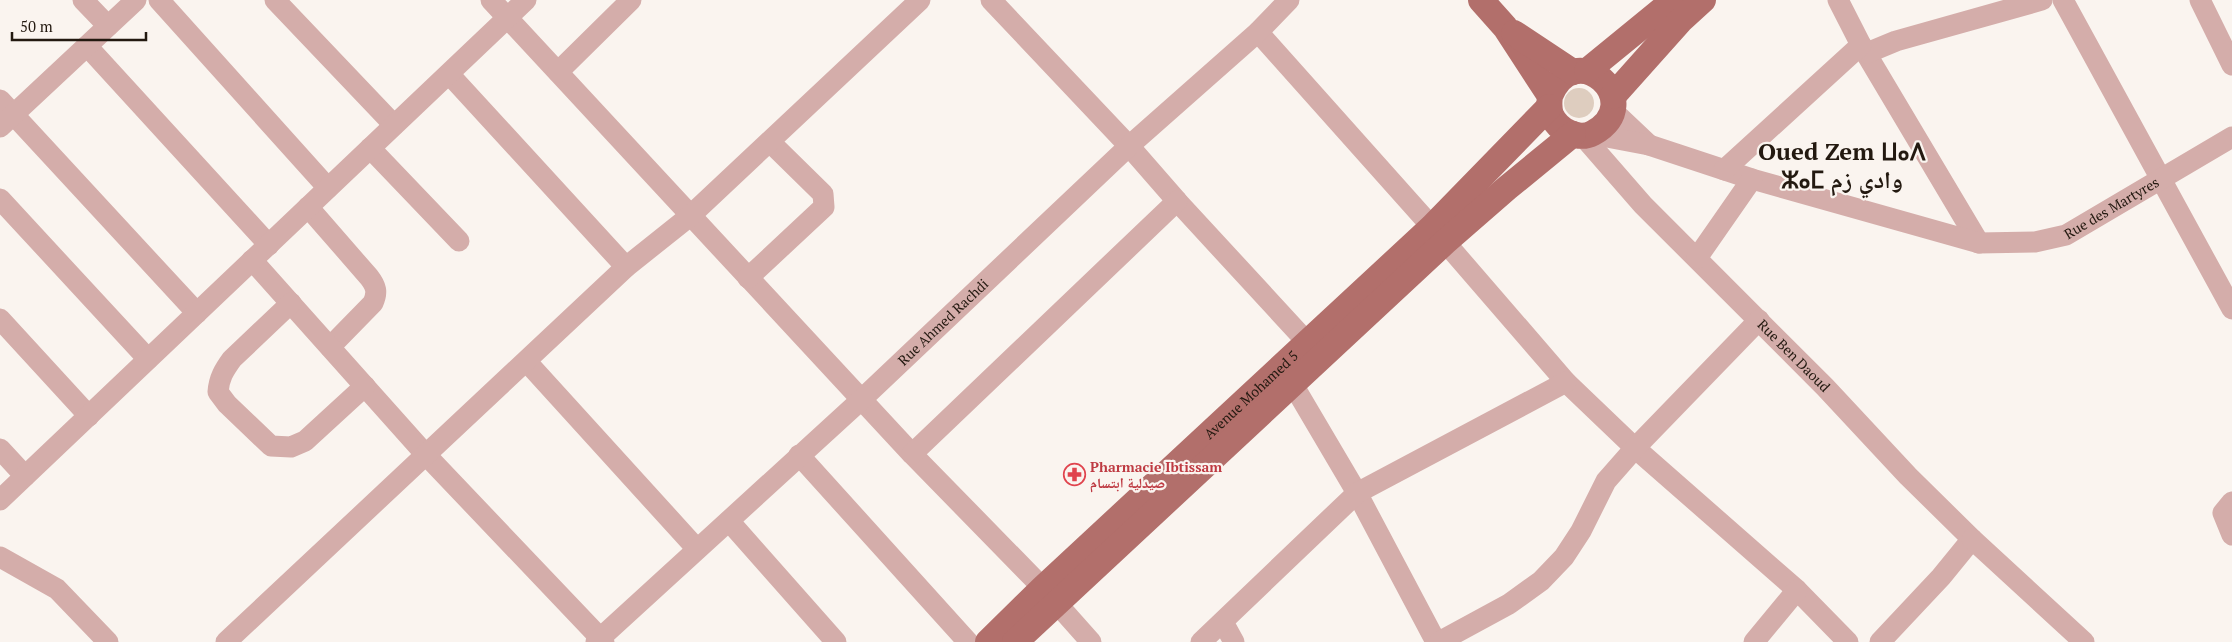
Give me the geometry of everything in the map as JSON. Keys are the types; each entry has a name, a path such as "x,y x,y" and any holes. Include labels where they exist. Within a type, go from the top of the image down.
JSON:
{"main road":[{"path":"1481,0 1505,27 1550,102"},
{"path":"1673,9 1613,104 1605,125 1582,135 1557,125 1552,117 1550,102 1554,85 1562,77 1580,71 1673,9 1703,0"},
{"path":"1505,27 1580,71 1599,76 1604,80 1613,104"},
{"name":"Avenue Mohamed 5","path":"1439,234 1491,167 1550,102"},
{"name":"Avenue Mohamed 5","path":"988,642 1050,595 1439,234 1582,135"},
{"name":"Avenue Mohamed 5","path":"1015,642 1050,595"}],"street":[{"path":"84,0 108,26"},
{"path":"136,0 87,46 5,114 197,313"},
{"path":"159,0 328,188"},
{"path":"275,0 394,125"},
{"path":"491,0 912,454 1050,595 1091,642"},
{"path":"0,500 526,0"},
{"path":"558,72 631,0"},
{"path":"226,642 427,456 626,267 690,216 920,0"},
{"path":"991,0 1129,146 1177,202 1314,350"},
{"name":"Rue Ahmed Rachdi","path":"600,641 798,455 862,399 1129,146 1258,32 1289,0"},
{"path":"1838,0 1864,49 1979,243"},
{"path":"1724,170 1864,49 2042,0"},
{"path":"2063,0 2232,309"},
{"path":"2200,0 2232,65"},
{"path":"1258,32 1439,234 1566,382 1635,448 1797,590 1848,642"},
{"path":"87,46 268,245"},
{"path":"448,74 626,267"},
{"path":"1613,104 1648,145"},
{"name":"Rue des Martyres","path":"1582,135 1648,145 1752,180 1979,243 2035,242 2066,235 2232,137"},
{"name":"Rue Ben Daoud","path":"1582,135 1643,205 1759,320 1908,476 1972,539 2084,642"},
{"path":"748,278 824,207 823,194 770,142"},
{"path":"370,148 459,241"},
{"path":"1697,258 1752,180"},
{"path":"0,198 148,359"},
{"path":"912,454 1177,202"},
{"path":"308,207 370,277 377,293 374,302 330,347"},
{"path":"252,260 427,456 600,641"},
{"path":"291,304 232,359 225,369 219,381 218,392 227,404 271,446 291,447 305,441 365,386"},
{"path":"0,319 89,416"},
{"path":"1439,642 1509,604 1541,581 1564,557 1581,531 1606,481 1635,448 1759,320"},
{"path":"527,362 698,549"},
{"path":"1288,376 1356,493 1436,642"},
{"path":"1202,642 1356,493 1566,382"},
{"path":"0,449 25,476"},
{"path":"798,455 968,642"},
{"path":"2232,502 2223,513 2232,535"},
{"path":"729,521 836,642"},
{"path":"1880,642 1941,577 1972,539"},
{"path":"0,557 57,590 108,642"},
{"path":"1754,642 1797,590"},
{"path":"1223,622 1234,642"}],"shaded area":[{"path":"1579,88 1590,92 1594,103 1590,114 1579,118 1568,114 1564,103 1568,92"}],"place":[{"name":"Pharmacie Ibtissam صيدلية ابتسام","path":"1074,475"}],"district":[{"name":"Oued Zem ⵡⴰⴷ ⵣⴰⵎ وادي زم","path":"1842,166"}]}
